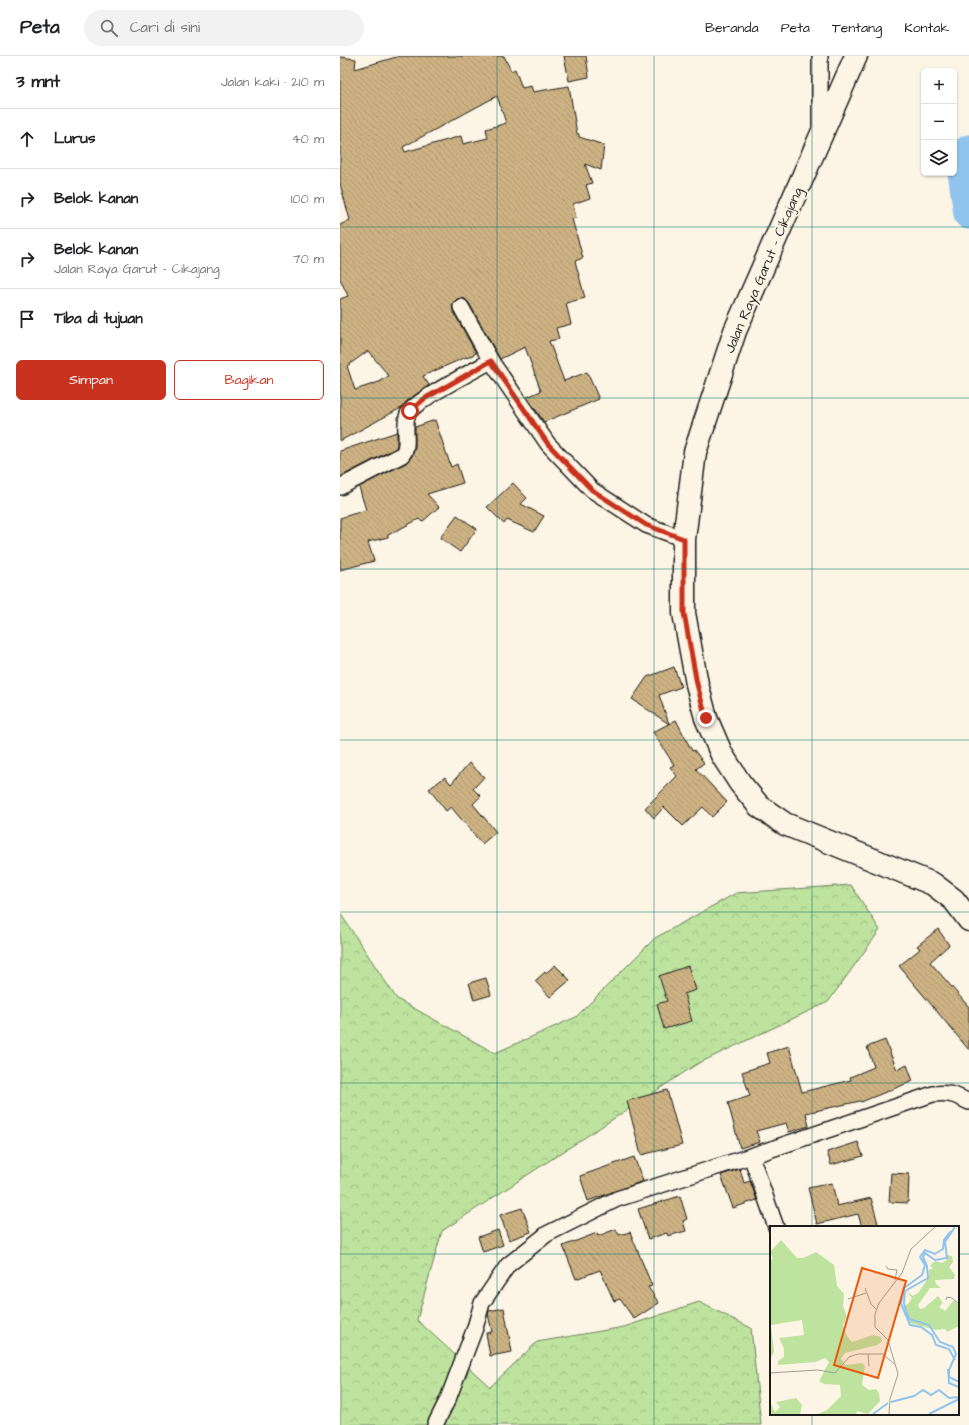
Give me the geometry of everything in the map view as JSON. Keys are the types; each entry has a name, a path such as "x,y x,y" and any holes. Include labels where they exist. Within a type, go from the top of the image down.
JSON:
{"main road":[{"name":"Jalan Raya Garut - Cikajang","path":"856,56 735,331 695,452 684,539 684,613 697,684 706,718 722,755 740,782 760,806 785,824 933,884 954,900 969,920"}],"street":[{"path":"820,56 820,138"},
{"path":"461,306 491,361 548,444 592,490 646,525 684,539"},
{"path":"340,487 402,455 406,446 407,416 413,407 424,399 491,361"},
{"path":"435,1425 448,1399 476,1328 482,1303 508,1265 547,1234 617,1198 751,1156 932,1094 951,1093 969,1102"},
{"path":"751,1156 776,1226"}],"green space":[{"path":"851,885 880,930 828,1002 697,1064 442,1231 417,1320 490,1387 537,1342 624,1327 699,1302 751,1328 761,1425 340,1425 340,913 397,999 495,1053 576,1017 655,938 736,893"}],"building":[{"path":"400,56 504,56 511,71 515,69 522,88 531,86 533,92 569,86 577,134 579,134 579,137 604,145 601,170 585,164 592,183 586,185 590,198 573,204 576,218 572,219 583,258 575,261 585,298 566,303 571,324 556,328 559,339 549,341 564,381 587,372 599,399 544,422 527,397 541,391 525,347 500,359 469,303 465,299 461,298 454,302 452,306 453,311 476,353 423,376 429,385 407,401 401,408 340,441 340,299 348,296 340,279 340,225 350,220 340,184 340,57 356,59 355,69","holes":["497,96 506,123 486,129 488,138 463,144 461,136 405,152 403,147","368,351 389,376 381,380 382,381 355,390 347,366"]},
{"path":"564,56 586,56 589,77 569,81"},
{"path":"435,420 451,467 457,464 463,483 427,494 439,507 422,522 419,519 388,535 388,537 368,542 374,561 340,570 340,518 366,510 359,487 406,463 412,456 415,448 415,427"},
{"path":"397,432 396,448 340,477 340,451"},
{"path":"513,483 527,498 521,504 544,516 534,532 507,520 504,524 487,507"},
{"path":"457,515 477,529 460,552 440,538"},
{"path":"674,667 681,687 659,695 669,724 632,699 647,677"},
{"path":"676,720 692,751 694,750 704,763 696,769 727,802 712,817 703,807 683,826 664,807 654,818 645,808 677,776 670,767 674,765 653,732"},
{"path":"469,763 484,777 473,789 481,796 473,804 496,832 482,844 451,807 446,811 429,789 445,777 451,784"},
{"path":"938,929 949,945 930,962 969,1007 969,1050 899,966 920,949 917,946"},
{"path":"555,965 570,980 550,997 535,981"},
{"path":"688,966 696,990 684,994 692,1021 664,1029 657,1004 667,1001 659,976"},
{"path":"486,978 491,995 474,1000 469,983"},
{"path":"885,1040 897,1070 907,1065 913,1081 861,1102 806,1113 809,1126 789,1132 786,1123 756,1131 760,1142 740,1148 728,1103 750,1096 742,1072 770,1063 767,1053 789,1046 802,1092 851,1080 850,1077 874,1067 867,1047"},
{"path":"667,1090 682,1145 641,1155 627,1101"},
{"path":"858,1142 863,1156 831,1165 827,1152"},
{"path":"634,1157 643,1181 588,1201 580,1176"},
{"path":"740,1169 744,1183 750,1181 757,1200 733,1208 721,1175"},
{"path":"891,1173 909,1174 908,1203 889,1202"},
{"path":"832,1183 837,1206 871,1198 879,1226 862,1226 858,1214 817,1224 808,1188"},
{"path":"680,1196 687,1219 683,1221 686,1231 668,1236 667,1233 648,1239 638,1209"},
{"path":"522,1208 531,1232 509,1240 500,1215"},
{"path":"616,1229 619,1235 630,1232 652,1286 648,1287 659,1303 634,1319 620,1299 614,1301 600,1270 576,1279 563,1246 597,1233 598,1236"},
{"path":"498,1230 503,1245 483,1252 478,1237"},
{"path":"504,1308 512,1352 490,1356 486,1333 492,1332 488,1314 489,1311"}],"waterway":[{"path":"969,150 961,157 969,214"}],"route":[{"path":"410,411 424,399 491,361 548,444 592,490 646,525 684,539 684,613 697,684 706,718"}]}
